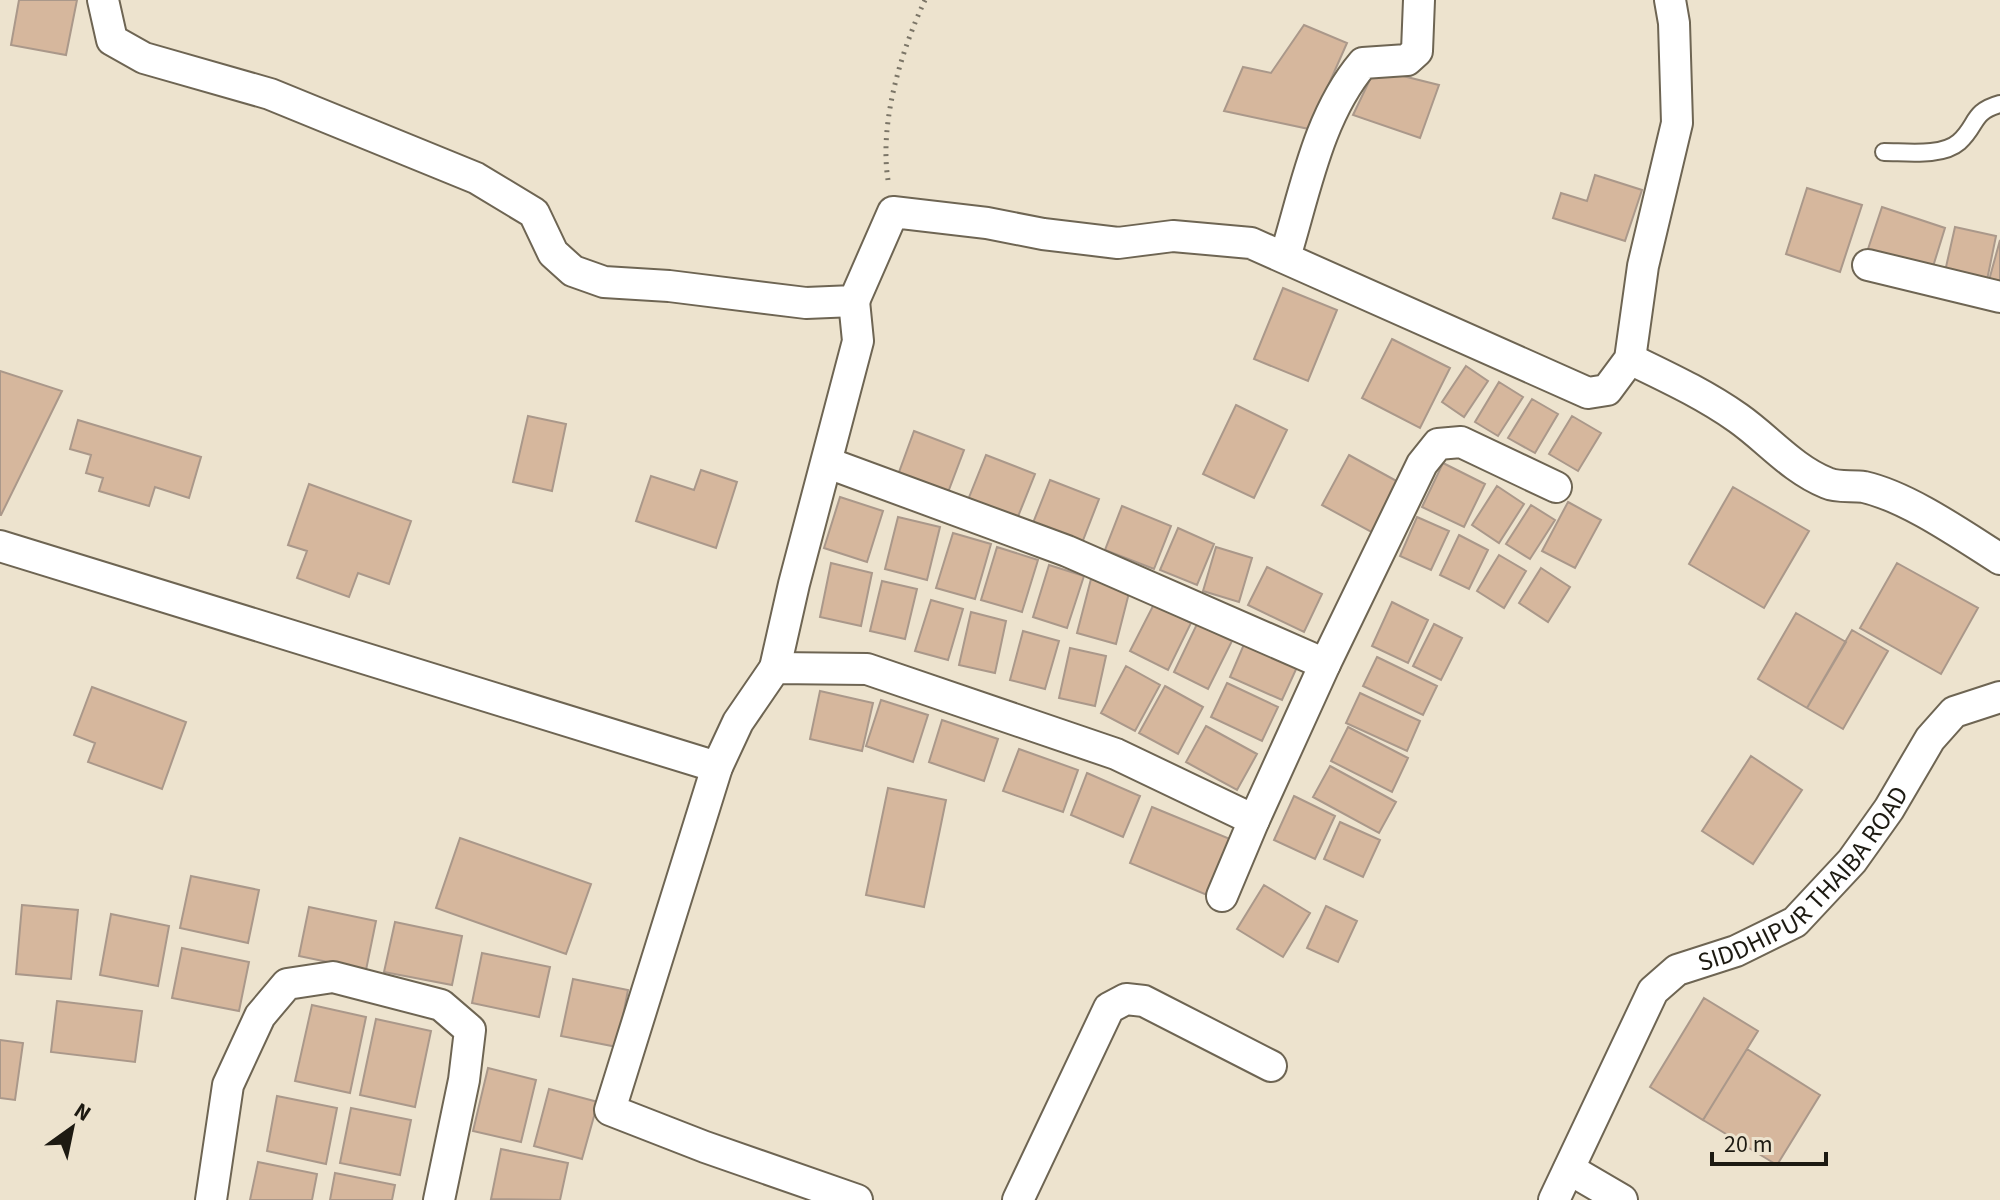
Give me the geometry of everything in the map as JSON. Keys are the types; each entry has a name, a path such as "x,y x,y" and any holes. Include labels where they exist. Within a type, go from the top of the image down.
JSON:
{"street":[{"path":"103,0 112,40 144,58 270,94 476,178 534,213 553,253 573,271 604,282 669,286 806,303 854,301"},
{"path":"1285,257 1322,135 1345,83 1363,63 1407,60 1417,51 1419,0"},
{"path":"857,1200 610,1110 717,767 738,722 775,668 858,341 854,301 893,212 1118,243 1173,236 1251,243 1588,393 1607,390 1630,359 1643,266 1677,123 1674,23 1670,0"},
{"path":"1868,265 2000,297"},
{"path":"1630,359 1686,386 1739,419 1789,461 1829,484 1864,488 1894,499 1956,530 2000,559"},
{"path":"1222,896 1325,664 1422,464 1438,444 1461,442 1556,487"},
{"path":"828,463 1067,551 1325,664"},
{"path":"0,546 717,767"},
{"path":"775,668 867,669 1116,754 1254,820"},
{"name":"SIDDHIPUR THAIBA ROAD","path":"1554,1200 1653,991 1677,970 1736,951 1795,922 1852,861 1889,809 1930,739 1954,712 2000,697"},
{"path":"211,1200 228,1085 260,1016 287,984 333,977 441,1005 470,1030 464,1080 439,1200"},
{"path":"1018,1200 1109,1008 1126,999 1144,1001 1271,1066"},
{"path":"1569,1169 1622,1200"}],"lane":[{"path":"1884,152 1939,151 1959,143 1983,109 2000,104"}],"path":[{"path":"893,212 884,156 898,71 909,34 925,0"}],"building":[{"path":"19,0 77,0 66,55 11,45"},
{"path":"1304,25 1347,43 1309,129 1224,111 1243,67 1271,73"},
{"path":"1375,69 1439,85 1420,138 1353,115"},
{"path":"1595,175 1642,190 1625,241 1553,218 1561,193 1587,201"},
{"path":"1807,188 1862,205 1840,272 1786,254"},
{"path":"1882,207 1945,228 1931,273 1867,252"},
{"path":"1955,227 1996,236 1986,285 1944,276"},
{"path":"2000,240 2000,287 1988,284"},
{"path":"1283,288 1337,310 1308,381 1254,359"},
{"path":"1392,339 1450,368 1420,428 1362,398"},
{"path":"1466,366 1488,381 1464,417 1442,402"},
{"path":"0,371 62,391 1,515 0,515"},
{"path":"1499,382 1523,397 1498,436 1475,422"},
{"path":"1532,399 1558,414 1535,453 1508,438"},
{"path":"1236,405 1287,430 1254,498 1203,474"},
{"path":"528,416 566,424 552,491 513,482"},
{"path":"1572,416 1601,433 1578,471 1549,454"},
{"path":"78,420 201,457 189,498 155,487 149,506 99,491 103,478 86,473 91,455 70,449"},
{"path":"914,431 964,450 947,495 898,475"},
{"path":"986,455 1035,474 1017,519 968,500"},
{"path":"1349,455 1402,484 1375,534 1322,505"},
{"path":"1443,463 1485,484 1464,527 1422,507"},
{"path":"701,470 737,482 716,548 636,521 651,476 694,490"},
{"path":"1050,480 1099,499 1082,543 1033,523"},
{"path":"309,484 411,521 389,584 358,573 349,597 297,578 307,551 288,545"},
{"path":"1497,486 1524,504 1499,543 1472,525"},
{"path":"1733,487 1809,531 1764,608 1689,564"},
{"path":"840,497 883,511 867,562 824,548"},
{"path":"1568,502 1601,520 1575,568 1542,551"},
{"path":"1531,505 1555,520 1530,559 1506,544"},
{"path":"1122,506 1171,526 1154,569 1105,550"},
{"path":"898,517 940,527 927,580 885,569"},
{"path":"1417,517 1449,531 1431,570 1400,556"},
{"path":"1178,528 1214,544 1197,585 1160,570"},
{"path":"953,533 991,544 975,599 936,588"},
{"path":"1459,535 1488,550 1469,589 1440,575"},
{"path":"997,547 1038,560 1022,612 981,600"},
{"path":"1216,547 1252,558 1239,602 1203,591"},
{"path":"1499,555 1526,571 1504,608 1477,591"},
{"path":"831,563 872,573 861,626 820,617"},
{"path":"1897,563 1978,608 1941,674 1860,628"},
{"path":"1049,565 1084,576 1067,628 1033,617"},
{"path":"1267,567 1322,594 1304,632 1248,605"},
{"path":"1541,568 1570,587 1548,622 1519,603"},
{"path":"1091,579 1130,589 1116,644 1077,633"},
{"path":"882,581 917,589 905,639 870,631"},
{"path":"931,600 963,609 948,660 915,651"},
{"path":"1392,602 1428,620 1408,663 1372,646"},
{"path":"1154,604 1191,623 1168,670 1130,651"},
{"path":"971,612 1006,621 995,673 959,665"},
{"path":"1796,613 1846,642 1807,708 1758,679"},
{"path":"1197,624 1232,641 1208,689 1174,672"},
{"path":"1434,624 1462,638 1441,680 1413,666"},
{"path":"1852,630 1888,651 1843,729 1807,708"},
{"path":"1023,631 1059,641 1045,689 1010,680"},
{"path":"1245,642 1298,665 1282,700 1230,677"},
{"path":"1070,648 1106,656 1095,706 1059,698"},
{"path":"1377,657 1437,686 1423,715 1363,686"},
{"path":"1126,666 1160,685 1135,731 1101,713"},
{"path":"1227,683 1278,707 1262,741 1211,717"},
{"path":"1165,686 1203,707 1178,754 1139,733"},
{"path":"92,687 186,722 162,789 88,762 95,743 74,735"},
{"path":"820,691 873,703 862,751 810,739"},
{"path":"1360,693 1420,721 1407,751 1346,723"},
{"path":"881,700 928,715 913,762 866,746"},
{"path":"942,720 998,739 984,781 929,762"},
{"path":"1206,726 1257,754 1237,790 1186,762"},
{"path":"1348,727 1408,758 1392,792 1331,761"},
{"path":"1019,749 1078,770 1063,812 1003,791"},
{"path":"1751,756 1802,790 1753,864 1702,831"},
{"path":"1330,766 1396,802 1379,833 1313,797"},
{"path":"1087,773 1140,796 1123,837 1071,815"},
{"path":"888,788 946,800 924,907 866,895"},
{"path":"1294,796 1335,816 1315,859 1274,840"},
{"path":"1152,807 1230,839 1207,895 1130,863"},
{"path":"1340,822 1380,840 1363,877 1324,859"},
{"path":"460,838 591,884 566,954 436,908"},
{"path":"191,876 259,890 248,943 180,928"},
{"path":"1264,885 1310,913 1283,957 1237,929"},
{"path":"22,905 78,910 71,979 16,974"},
{"path":"1326,906 1357,921 1338,962 1307,948"},
{"path":"309,907 376,921 366,970 299,956"},
{"path":"111,914 169,926 158,986 100,975"},
{"path":"395,922 462,936 452,985 384,972"},
{"path":"182,948 249,962 239,1011 172,998"},
{"path":"482,953 550,967 539,1017 472,1003"},
{"path":"573,979 628,990 617,1047 561,1036"},
{"path":"1704,998 1758,1031 1703,1120 1650,1087"},
{"path":"57,1001 142,1011 135,1062 51,1052"},
{"path":"312,1005 366,1017 350,1093 295,1081"},
{"path":"376,1019 431,1031 415,1107 360,1095"},
{"path":"0,1040 23,1043 15,1100 0,1098"},
{"path":"1747,1049 1820,1095 1777,1165 1703,1120"},
{"path":"488,1068 536,1080 521,1142 473,1131"},
{"path":"549,1089 598,1102 582,1159 534,1146"},
{"path":"277,1096 337,1108 326,1164 267,1151"},
{"path":"351,1108 411,1120 400,1175 340,1163"},
{"path":"501,1149 568,1163 560,1200 491,1199"},
{"path":"258,1162 317,1174 312,1200 250,1200"},
{"path":"335,1173 395,1185 392,1200 330,1200"}]}
